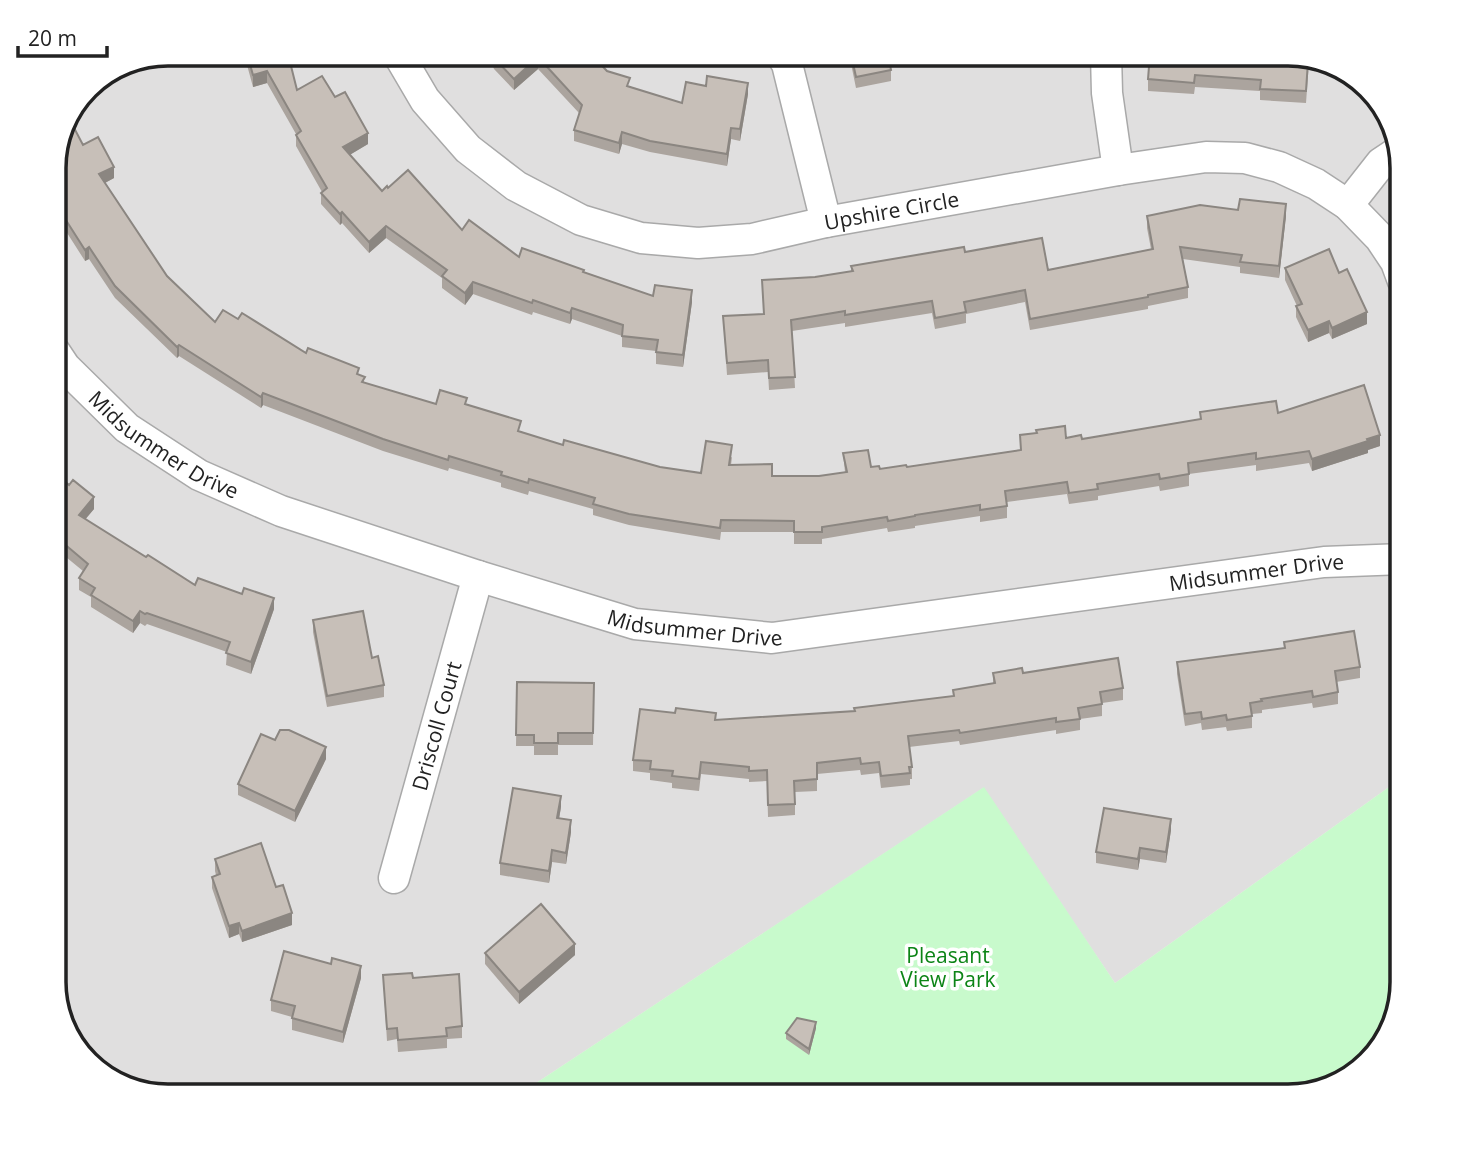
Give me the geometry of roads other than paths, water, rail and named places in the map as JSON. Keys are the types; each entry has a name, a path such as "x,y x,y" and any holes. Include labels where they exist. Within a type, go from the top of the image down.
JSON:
{"street":[{"name":"Upshire Circle","path":"406,67 425,100 468,149 516,186 581,220 642,238 698,243 752,239 826,222 1206,157 1245,158 1279,167 1316,184 1348,205 1380,238 1390,253"},
{"path":"788,67 826,222"},
{"path":"1106,67 1107,93 1118,170"},
{"path":"1348,205 1381,163 1389,157"},
{"name":"Midsummer Drive","path":"67,369 127,428 199,475 281,511 635,624 772,638 1324,562 1390,559"},
{"name":"Driscoll Court","path":"394,878 478,576"}],"park label":[{"name":"Pleasant View Park","path":"948,967"}]}
